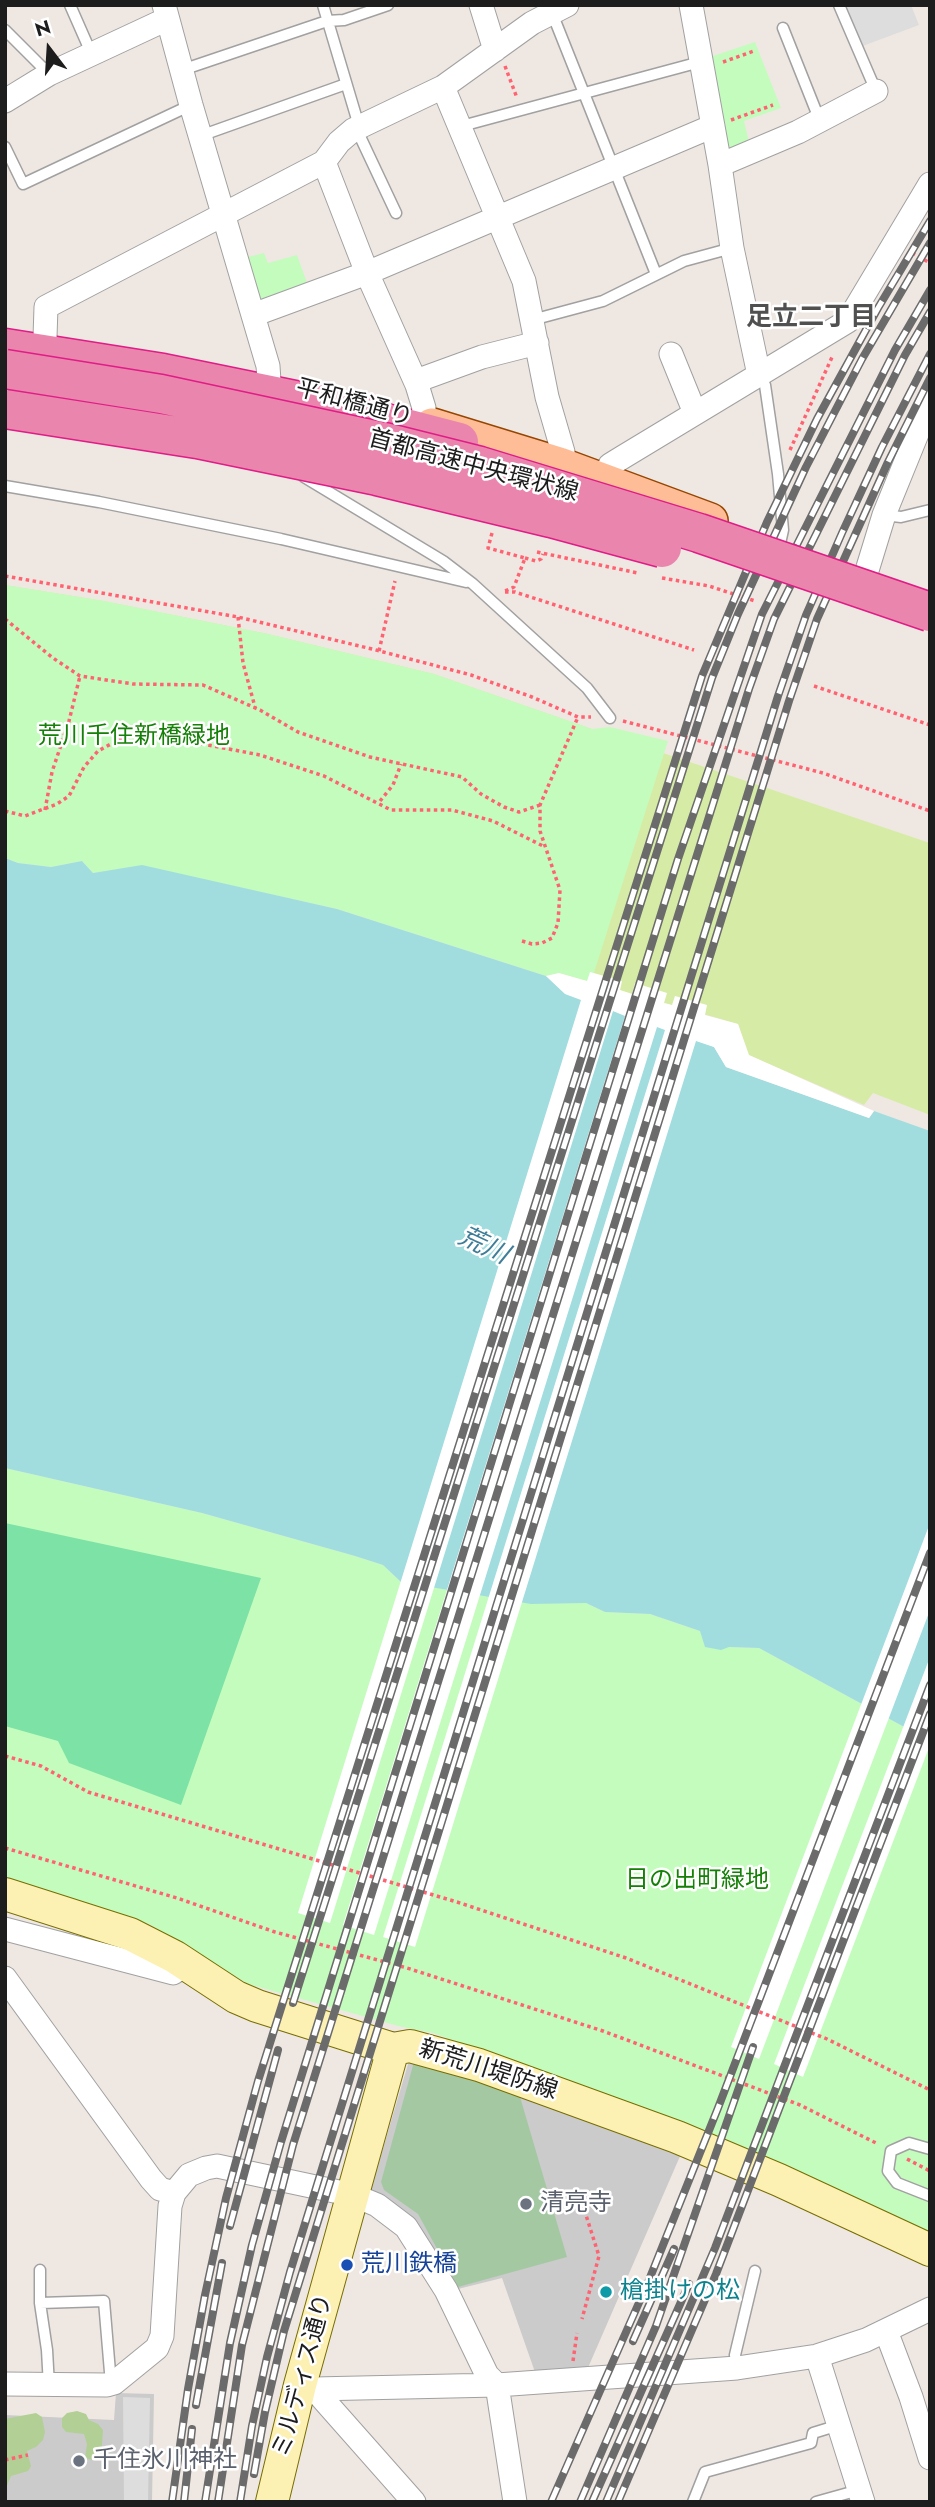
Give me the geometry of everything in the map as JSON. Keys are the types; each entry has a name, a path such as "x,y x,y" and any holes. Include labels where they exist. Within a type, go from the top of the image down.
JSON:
{"highway":[{"path":"5,348 163,373 254,391 414,430 592,485 699,533"},
{"name":"首都高速中央環状線","path":"5,369 161,394 384,442 542,484 699,533 930,612"},
{"path":"5,387 252,429 386,458 468,480 638,541"},
{"name":"首都高速中央環状線","path":"5,409 197,439 351,470 638,541 930,636"}],"main road":[{"name":"平和橋通り","path":"5,331 163,358 269,381 422,422 559,464 779,548 930,598"},
{"name":"平和橋通り","path":"5,381 134,404 232,432 505,491 795,579 930,625"},
{"path":"5,417 66,405 232,432"},
{"name":"新荒川堤防線","path":"5,1894 130,1934 175,1957 236,1997 257,2006 393,2049 410,2046 479,2065 677,2137 779,2180 930,2250"},
{"name":"ミルディス通り","path":"272,2502 307,2387 353,2195 393,2049"}],"street":[{"path":"481,5 497,49"},
{"path":"691,5 700,65 720,124 720,165 732,248 759,375"},
{"path":"45,337 46,307 324,162 339,142 357,127 443,87 532,23 559,9"},
{"path":"5,101 49,74 92,55 165,12 268,366 269,381"},
{"path":"443,87 524,281 548,397 563,452 559,464"},
{"path":"720,165 820,121 876,91"},
{"path":"253,315 367,273 720,124"},
{"path":"324,162 367,273 416,381 424,408 422,422"},
{"path":"604,480 610,465 848,321 930,184"},
{"path":"416,381 482,357 537,343"},
{"path":"671,354 695,413"},
{"path":"865,577 884,515 930,402"},
{"path":"5,1929 173,1973 185,1965"},
{"path":"5,1978 151,2179 160,2189 174,2193"},
{"path":"5,2384 111,2384 157,2348 162,2336 170,2206 174,2193 189,2175 217,2166 353,2195 377,2205 405,2227 446,2290 487,2375 497,2385 515,2502"},
{"path":"307,2387 497,2385 737,2368 817,2356 866,2340 930,2309"},
{"path":"886,2331 921,2394 930,2458"},
{"path":"817,2356 861,2496"},
{"path":"307,2387 414,2502"}],"lane":[{"path":"70,5 92,55"},
{"path":"323,5 357,127 396,213"},
{"path":"182,70 327,21 344,20 388,5"},
{"path":"839,5 876,91"},
{"path":"559,9 584,93 656,274"},
{"path":"783,28 820,121"},
{"path":"5,30 49,74"},
{"path":"458,127 700,65"},
{"path":"200,136 346,84"},
{"path":"5,147 23,184 191,105"},
{"path":"532,320 603,301 684,261 732,248"},
{"path":"759,375 765,385 779,474 783,530 779,548"},
{"path":"232,432 443,561 473,584 587,688 610,718"},
{"path":"5,486 112,505 399,565 473,584"},
{"path":"884,515 901,517 930,510"},
{"path":"930,2149 909,2143 891,2151 888,2171 897,2183 930,2196"},
{"path":"40,2270 40,2303 49,2386"},
{"path":"737,2368 735,2355 755,2271"},
{"path":"40,2303 104,2301 111,2384"},
{"path":"693,2502 705,2472 811,2443 813,2432 839,2425"},
{"path":"817,2502 861,2496"}],"path":[{"path":"497,49 521,110"},
{"path":"700,65 709,67 754,51"},
{"path":"720,124 774,105"},
{"path":"911,253 930,263"},
{"path":"779,474 848,321"},
{"path":"489,544 488,548 536,561 541,559 543,554"},
{"path":"514,587 525,558"},
{"path":"379,650 399,565"},
{"path":"5,576 238,617 379,650 471,675 532,696 578,717 610,718 637,723 823,773 930,811"},
{"path":"503,593 515,592 694,650"},
{"path":"238,617 243,663 255,708"},
{"path":"5,619 53,658 88,679 133,684 203,685 255,708 298,732 370,757 462,777 492,800 519,812 540,805"},
{"path":"45,810 52,772 69,722 80,676"},
{"path":"814,686 930,725"},
{"path":"522,941 542,943 552,938 558,923 560,890 540,831 540,805 578,717"},
{"path":"5,811 24,816 45,810 69,796 84,767 97,751 122,738 150,734 260,755 324,776 380,802 391,810 452,810 493,821 545,847"},
{"path":"380,802 393,785 401,764"},
{"path":"5,1766 6,1757 41,1766 99,1796 457,1902 626,1958 827,2039 930,2090"},
{"path":"5,1847 189,1902 275,1933 407,1968 578,2022 800,2105 930,2171"},
{"path":"578,2190 599,2256 582,2319"},
{"path":"5,2460 28,2455"}],"shaded area":[{"path":"843,5 911,5 919,25 860,47"},
{"name":"清亮寺","path":"411,2054 681,2154 587,2370 536,2375 502,2278 454,2290 414,2219 371,2189"},
{"name":"千住氷川神社","path":"116,2393 154,2394 152,2502 5,2502 5,2415 114,2420"},
{"path":"123,2397 150,2398 148,2502 124,2502"}],"green space":[{"path":"755,42 781,108 744,121 751,150 721,163 701,60"},
{"path":"264,253 268,263 297,255 310,291 256,310 240,259"},
{"name":"荒川千住新橋緑地","path":"5,585 104,601 268,634 434,674 930,843 930,1115 873,1093 864,1105 748,1055 738,1024 559,973 546,874 5,858"},
{"name":"荒川千住新橋緑地","path":"5,585 104,601 268,634 434,674 592,729 610,727 668,741 591,982 559,973 546,976 337,909 142,866 93,873 82,861 51,867 18,863 5,858"},
{"name":"日の出町緑地","path":"5,1468 202,1513 355,1556 383,1565 401,1582 531,1603 586,1603 605,1612 650,1614 700,1631 729,1647 759,1648 930,1741 930,2237 697,2127 433,2033 398,2026 248,1984 149,1924 5,1878"},
{"path":"5,1523 261,1578 181,1805 69,1763 58,1741 5,1726"},
{"path":"415,2058 518,2090 567,2257 458,2287 418,2214 384,2190 381,2182"},
{"path":"77,2411 86,2414 89,2420 103,2430 101,2459 85,2458 87,2444 84,2434 66,2432 62,2427 62,2418 67,2413"},
{"path":"36,2413 42,2417 45,2432 43,2440 27,2451 31,2466 28,2471 11,2476 5,2490 5,2419"}],"water":[{"name":"荒川","path":"5,858 18,863 51,867 82,861 93,873 142,865 337,909 546,976 566,994 714,1047 726,1067 869,1118 874,1111 930,1131 930,1741 759,1648 729,1647 721,1650 705,1647 700,1631 650,1614 605,1612 586,1603 531,1604 401,1582 383,1565 355,1556 202,1513 5,1468"}],"pier":[{"path":"590,972 622,981 620,990 632,994 635,983 667,993 664,1003 672,1005 675,996 707,1005 705,1015 738,1024 749,1055 874,1111 869,1118 726,1067 714,1047 696,1041 415,1947 383,1937 665,1030 657,1027 374,1935 343,1925 625,1016 613,1011 330,1923 298,1913 581,1000 565,994 546,976 559,973 587,981"},
{"path":"930,1523 930,1610 759,2059 731,2047"},
{"path":"930,1657 930,1745 803,2077 774,2064"}],"railway":[{"path":"172,2502 205,2295 226,2198 258,2081 702,676 767,522 817,419 930,221"},
{"path":"293,2003 712,678 738,614 806,467 862,359 930,243"},
{"path":"205,2502 230,2343 252,2245 281,2142 678,859 762,614 895,350 930,290"},
{"path":"218,2502 242,2345 293,2145 749,689 774,619 905,355 930,312"},
{"path":"240,2502 252,2426 290,2272 778,696 806,615 842,533 930,354"},
{"path":"254,2474 284,2331 789,701 817,619 888,462 930,378"},
{"path":"551,2502 649,2280 718,2108 930,1553"},
{"path":"606,2502 715,2248 930,1685"},
{"path":"618,2502 716,2274 930,1714"},
{"path":"580,2502 656,2326 753,2047"},
{"path":"230,2226 278,2050"},
{"path":"633,2341 674,2249"},
{"path":"196,2405 222,2263"},
{"path":"592,2502 689,2284"},
{"path":"184,2502 192,2429"}],"place":[{"name":"清亮寺","path":"526,2204"},
{"name":"荒川鉄橋","path":"347,2265"},
{"name":"槍掛けの松","path":"606,2292"},
{"name":"千住氷川神社","path":"79,2461"}],"district":[{"name":"足立二丁目","path":"811,319"}]}
